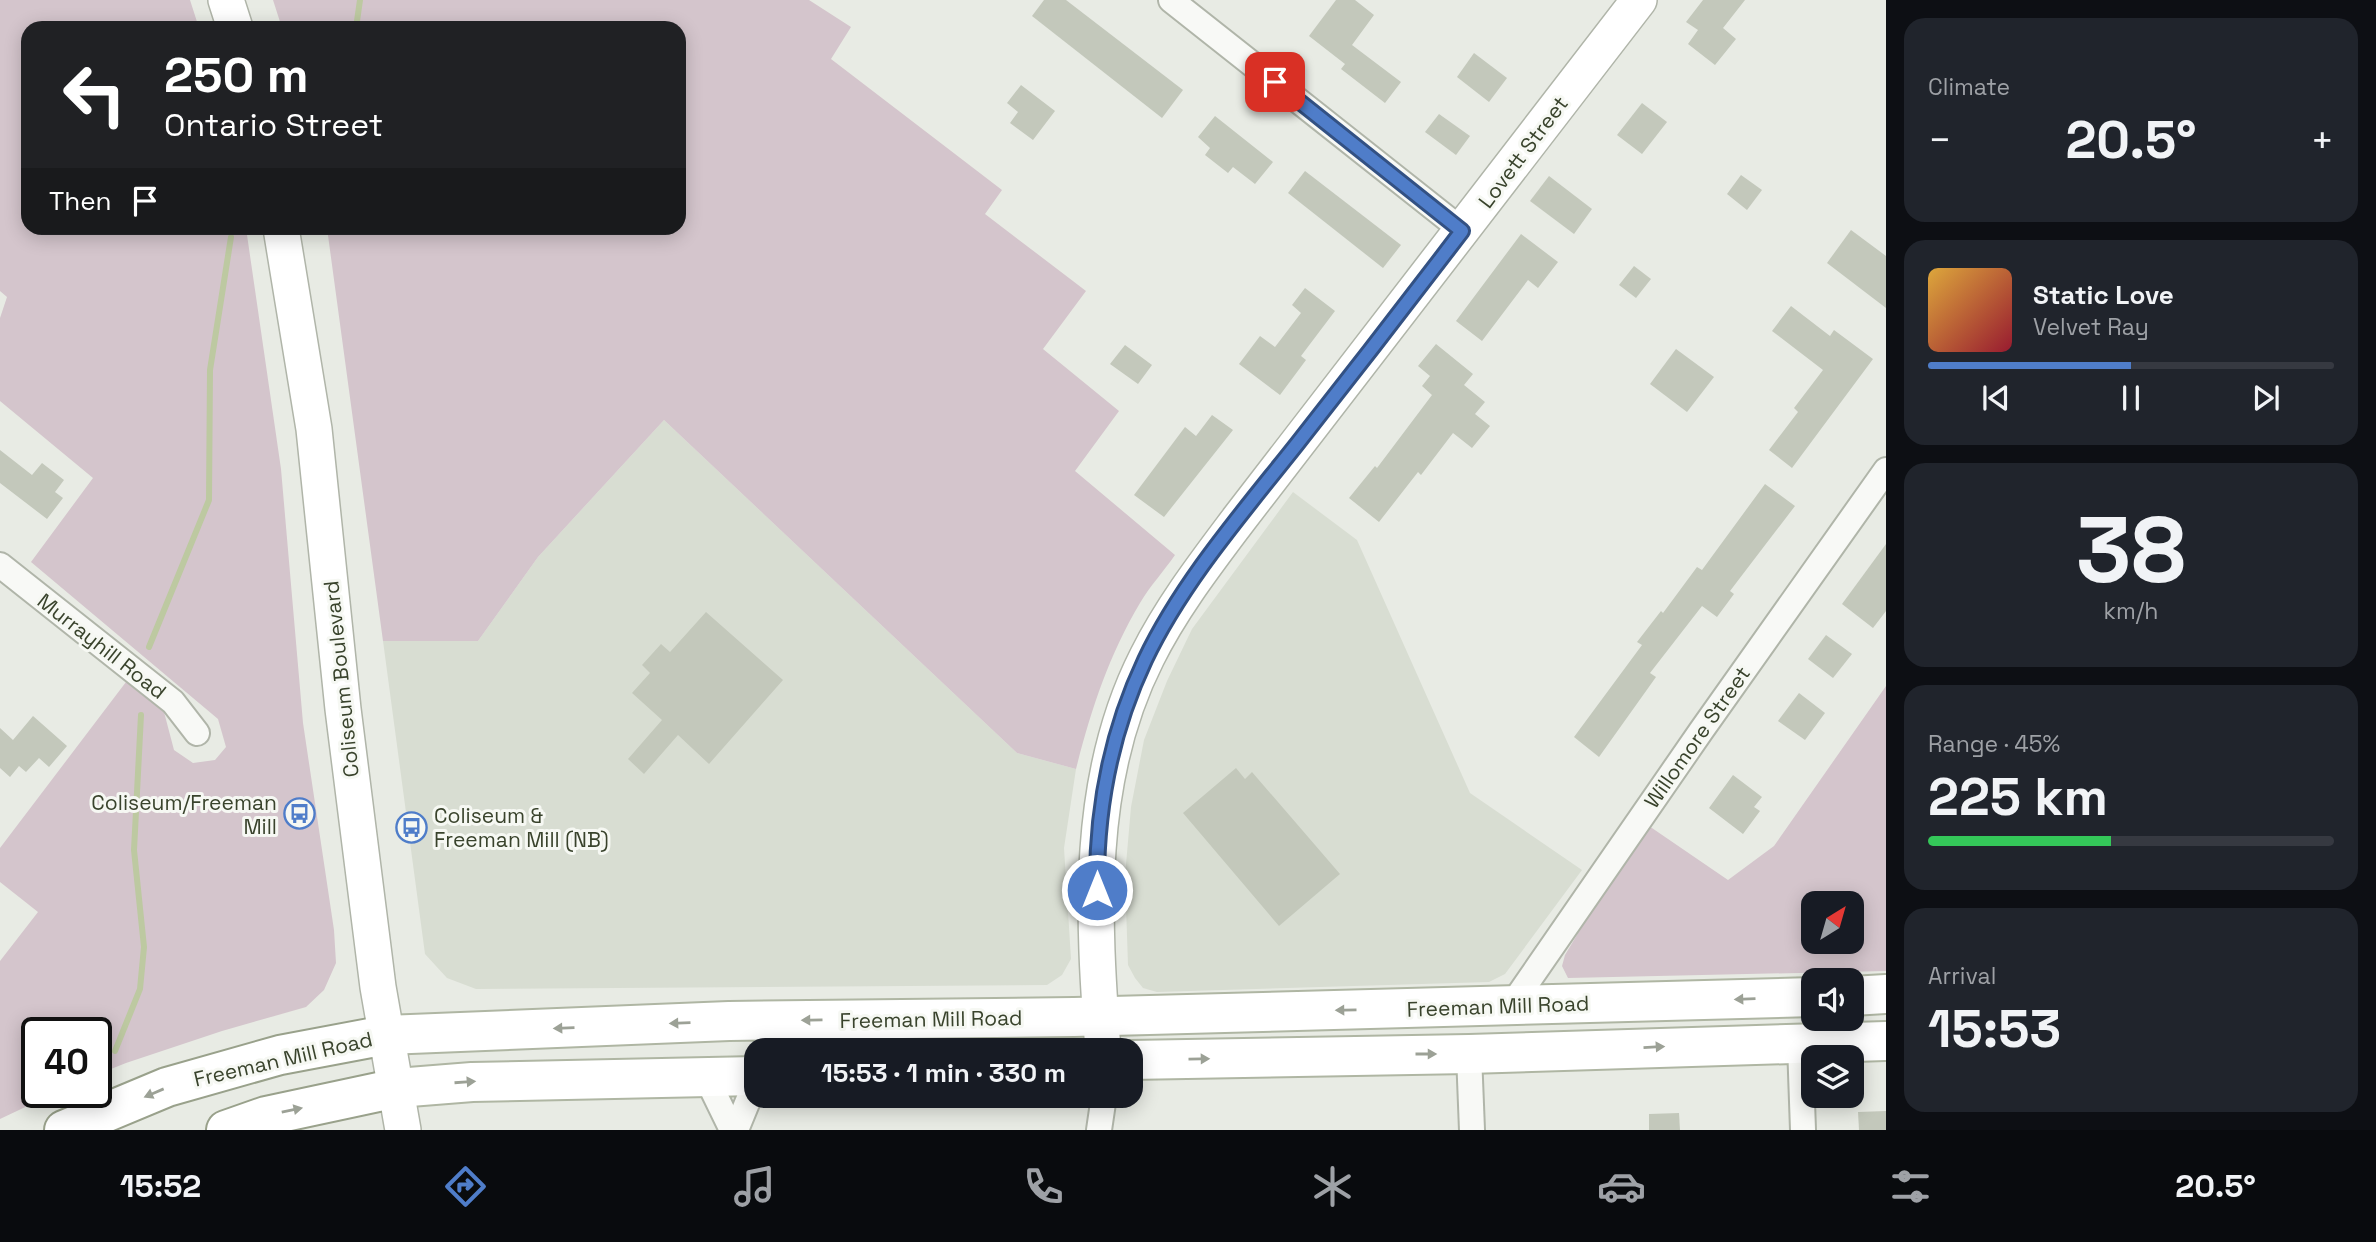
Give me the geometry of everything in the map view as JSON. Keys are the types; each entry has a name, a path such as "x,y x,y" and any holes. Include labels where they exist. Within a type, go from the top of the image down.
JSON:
{"main road":[{"path":"1864,996 1886,995"},
{"name":"Freeman Mill Road","path":"64,1130 167,1087 280,1055 386,1035 729,1021 1102,1033 1511,1006 1801,998"},
{"path":"1143,1060 1469,1054 1886,1041"},
{"path":"226,1130 266,1116 397,1088 472,1082 744,1076"}],"street":[{"path":"226,0 233,21"},
{"path":"1171,0 1462,231"},
{"name":"Lovett Street","path":"1102,1033 1097,867 1101,810 1105,779 1115,740 1145,660 1172,612 1214,551 1639,0"},
{"name":"Coliseum Boulevard","path":"282,235 314,429 343,709 378,987 403,1130"},
{"name":"Willomore Street","path":"1511,1006 1886,470"},
{"name":"Murrayhill Road","path":"0,565 173,702 197,733"},
{"path":"1800,1044 1803,1130"},
{"path":"1469,1054 1472,1130"},
{"path":"701,1077 720,1102 734,1130"},
{"path":"734,1130 744,1108"},
{"path":"1099,1130 1102,1108"}],"shaded area":[{"path":"0,0 190,0 197,21 21,21 21,235 247,235 281,469 303,723 334,930 336,963 324,990 306,1007 222,1031 112,1069 112,1017 21,1017 21,1108 23,1108 0,1119 0,961 38,912 0,882 0,848 126,682 164,712 174,750 193,763 215,760 226,747 218,719 31,562 93,478 0,401 0,318 7,297 0,291"},
{"path":"273,0 809,0 851,27 831,59 1002,190 985,214 1086,291 1043,349 1119,411 1075,471 1175,555 1144,597 1119,643 1095,704 1076,769 1017,753 664,420 538,557 478,641 383,641 328,235 686,235 686,21 280,21"},
{"path":"664,420 1017,753 1076,769 1064,848 1071,959 1062,975 1047,985 476,989 447,978 425,954 383,641 478,641 538,557"},
{"path":"1293,492 1357,540 1470,793 1582,870 1505,974 1489,982 1157,992 1143,988 1128,965 1125,876 1131,807 1144,740 1167,681 1192,629"},
{"path":"1886,686 1886,971 1864,971 1864,968 1801,968 1801,973 1568,978 1562,966 1565,955 1611,878 1649,826 1728,880 1774,846"}],"building":[{"path":"1044,0 1066,0 1183,90 1162,118 1032,16"},
{"path":"1336,0 1355,0 1374,15 1352,45 1401,82 1385,103 1341,69 1345,64 1309,36"},
{"path":"1703,0 1745,0 1723,28 1736,39 1715,65 1688,44 1698,30 1686,22"},
{"path":"1474,53 1507,78 1489,102 1457,77"},
{"path":"1021,85 1055,111 1033,140 1010,123 1018,112 1007,103"},
{"path":"1642,103 1667,122 1642,154 1617,135"},
{"path":"1439,114 1470,136 1456,155 1425,132"},
{"path":"1215,116 1273,162 1255,184 1233,167 1228,173 1205,155 1210,148 1198,137"},
{"path":"1305,171 1401,245 1383,268 1288,193"},
{"path":"1741,175 1762,190 1747,210 1727,194"},
{"path":"1549,176 1592,209 1574,234 1530,201"},
{"path":"1851,230 1886,256 1886,308 1827,263"},
{"path":"1521,234 1558,262 1538,288 1528,280 1482,341 1456,321"},
{"path":"1634,266 1651,279 1636,298 1619,285"},
{"path":"1305,288 1335,311 1301,356 1306,360 1280,395 1239,364 1260,336 1275,347 1301,313 1292,305"},
{"path":"1791,306 1830,336 1834,330 1873,359 1792,468 1769,450 1798,412 1794,408 1823,370 1772,331"},
{"path":"1436,344 1473,374 1464,385 1485,402 1475,414 1490,426 1472,448 1453,433 1421,475 1418,472 1379,522 1349,498 1375,466 1377,468 1432,395 1422,386 1430,376 1418,366"},
{"path":"1125,345 1152,365 1138,384 1110,364"},
{"path":"1676,349 1714,377 1687,412 1650,384"},
{"path":"1212,415 1233,430 1164,517 1134,495 1185,427 1196,436"},
{"path":"0,450 32,475 42,463 64,480 55,492 63,498 47,519 0,483"},
{"path":"1765,484 1795,506 1730,591 1734,594 1717,617 1702,606 1650,673 1656,677 1599,757 1574,737 1642,645 1637,642 1661,611 1663,613 1697,567 1702,570"},
{"path":"1886,544 1886,611 1873,628 1842,604"},
{"path":"706,612 783,680 709,764 678,735 644,774 628,759 662,720 632,693 650,673 642,665 661,644 670,652"},
{"path":"1826,635 1852,654 1833,678 1808,659"},
{"path":"1799,693 1825,713 1805,740 1778,721"},
{"path":"33,716 67,746 49,767 39,758 26,772 19,766 10,777 0,768 0,728 13,740"},
{"path":"1236,768 1245,779 1252,772 1340,874 1279,926 1183,813"},
{"path":"1733,775 1762,797 1754,807 1760,811 1743,834 1709,808"},
{"path":"1886,1111 1886,1130 1859,1130 1858,1112"},
{"path":"1679,1113 1680,1130 1649,1130 1649,1114"}],"waterway":[{"path":"357,21 360,0"},
{"path":"149,647 209,500 210,370 231,237"},
{"path":"115,1051 140,989 144,947 134,850 141,715"}],"place":[{"name":"Coliseum/Freeman Mill","path":"300,814"},
{"name":"Coliseum & Freeman Mill (NB)","path":"411,827"}],"route":[{"path":"1097,890 1098,844 1105,779 1127,705 1160,631 1238,519 1462,231 1275,82"}]}
